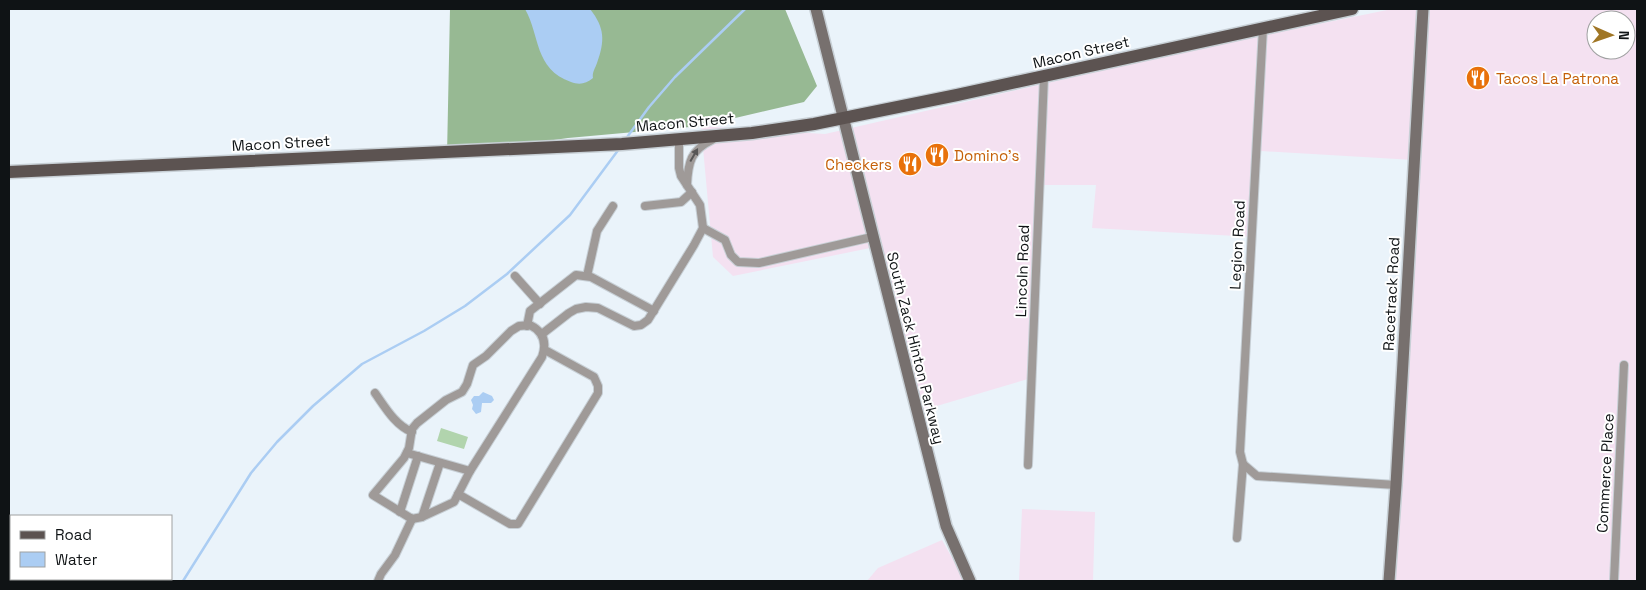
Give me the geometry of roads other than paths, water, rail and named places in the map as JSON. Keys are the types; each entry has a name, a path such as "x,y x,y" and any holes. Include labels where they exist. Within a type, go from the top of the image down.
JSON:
{"main road":[{"name":"South Zack Hinton Parkway","path":"816,9 946,526 970,581"},
{"name":"Macon Street","path":"9,172 622,144 765,131 843,118 1044,77 1352,9"},
{"name":"Racetrack Road","path":"1389,581 1423,9"}],"street":[{"name":"Legion Road","path":"1237,538 1243,464 1240,452 1263,28"},
{"name":"Lincoln Road","path":"1028,465 1044,77"},
{"path":"687,185 689,166 695,152 700,146 718,136"},
{"path":"542,334 569,313 586,307 598,308 634,326 641,325 654,312 702,228 700,205 681,176 679,168 679,139"},
{"path":"645,206 681,202 692,192"},
{"path":"587,276 597,232 613,206"},
{"path":"702,228 725,240 732,255 738,262 759,263 872,237"},
{"path":"515,276 540,304"},
{"path":"527,326 530,311 576,276 587,276 654,312"},
{"path":"530,325 542,334 545,350 530,379 470,471 454,502 422,517 412,519 373,495 407,453 412,432 417,423 446,400 462,392 467,384 473,365 486,356 518,326 530,325"},
{"path":"458,494 510,524 518,524 598,393 598,386 594,377 545,350"},
{"name":"Commerce Place","path":"1614,581 1624,365"},
{"path":"375,393 396,421 412,432"},
{"path":"407,453 470,471"},
{"path":"400,512 418,456"},
{"path":"422,517 440,463"},
{"path":"1243,464 1257,476 1396,485"},
{"path":"378,581 395,555 412,519"}],"water":[{"path":"525,9 590,9 599,22 602,35 601,48 593,72 593,78 585,83 574,83 559,76 550,69 544,60"},
{"path":"483,392 492,396 494,400 491,403 482,403 481,412 476,414 472,409 471,400 474,396 479,396"}],"waterway":[{"path":"625,140 649,107 675,77 745,9"},
{"path":"183,581 251,473 277,442 313,406 362,364 424,331 465,306 507,274 570,215 619,149"}],"place":[{"name":"Tacos La Patrona","path":"1478,78"},
{"name":"Domino's","path":"937,155"},
{"name":"Checkers","path":"910,164"}]}
